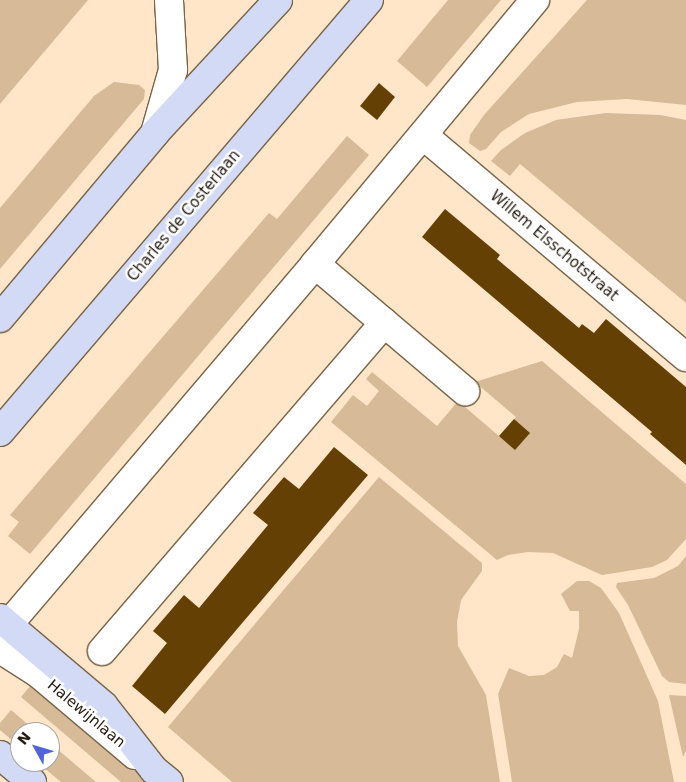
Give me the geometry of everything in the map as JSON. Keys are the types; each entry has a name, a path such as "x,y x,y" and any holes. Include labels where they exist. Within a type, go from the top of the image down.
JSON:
{"main road":[{"path":"0,318 155,133 278,0"},
{"name":"Charles de Costerlaan","path":"0,432 369,0"},
{"path":"3,640 104,706 161,776"},
{"path":"0,755 32,782"}],"street":[{"path":"155,133 173,70 169,0"},
{"path":"3,640 535,0"},
{"name":"Willem Elsschotstraat","path":"423,135 686,356"},
{"path":"315,264 464,391"},
{"path":"102,651 384,323"}],"shaded area":[{"path":"0,0 88,0 0,104"},
{"path":"448,0 501,0 427,87 397,61"},
{"path":"587,0 686,0 686,105 627,99 577,102 529,114 501,132 486,149 480,151 469,143 470,135 484,115"},
{"path":"114,82 139,85 145,90 144,99 0,269 0,208 94,96"},
{"path":"606,113 660,115 686,120 686,303 520,164 510,176 491,161 501,150 525,133 556,120"},
{"path":"347,136 369,155 30,554 8,536 19,522 10,515 269,213 277,219"},
{"path":"542,361 686,484 686,539 667,560 652,567 602,575 553,553 528,552 508,555 497,560 331,422 353,395 367,406 379,391 366,379 372,372 437,426 458,401 500,437 516,417 475,382"},
{"path":"379,477 482,563 482,571 461,600 457,622 458,646 486,695 500,782 232,782 168,727"},
{"path":"686,556 686,684 669,682 662,676 628,605 616,587 617,583 654,578 678,566"},
{"path":"577,581 589,581 601,588 619,613 658,701 674,782 512,782 498,694 509,668 529,676 544,675 557,667 564,654 572,658 579,629 579,611 570,611 561,594"},
{"path":"35,680 156,782 121,782 60,730 60,722 50,722 21,697"},
{"path":"669,695 686,696 686,751 683,757"},
{"path":"11,710 25,722 10,722 10,738 0,730 0,723"},
{"path":"60,751 96,782 61,782 49,772 60,772"}],"building":[{"path":"379,83 395,97 377,120 360,106"},
{"path":"445,209 500,255 497,259 579,328 582,324 594,333 606,319 686,387 686,465 650,434 652,432 422,237"},
{"path":"514,419 530,433 515,450 499,436"},
{"path":"334,447 368,475 165,714 132,686 167,643 153,631 184,595 199,608 268,525 253,513 284,477 299,489"}]}
